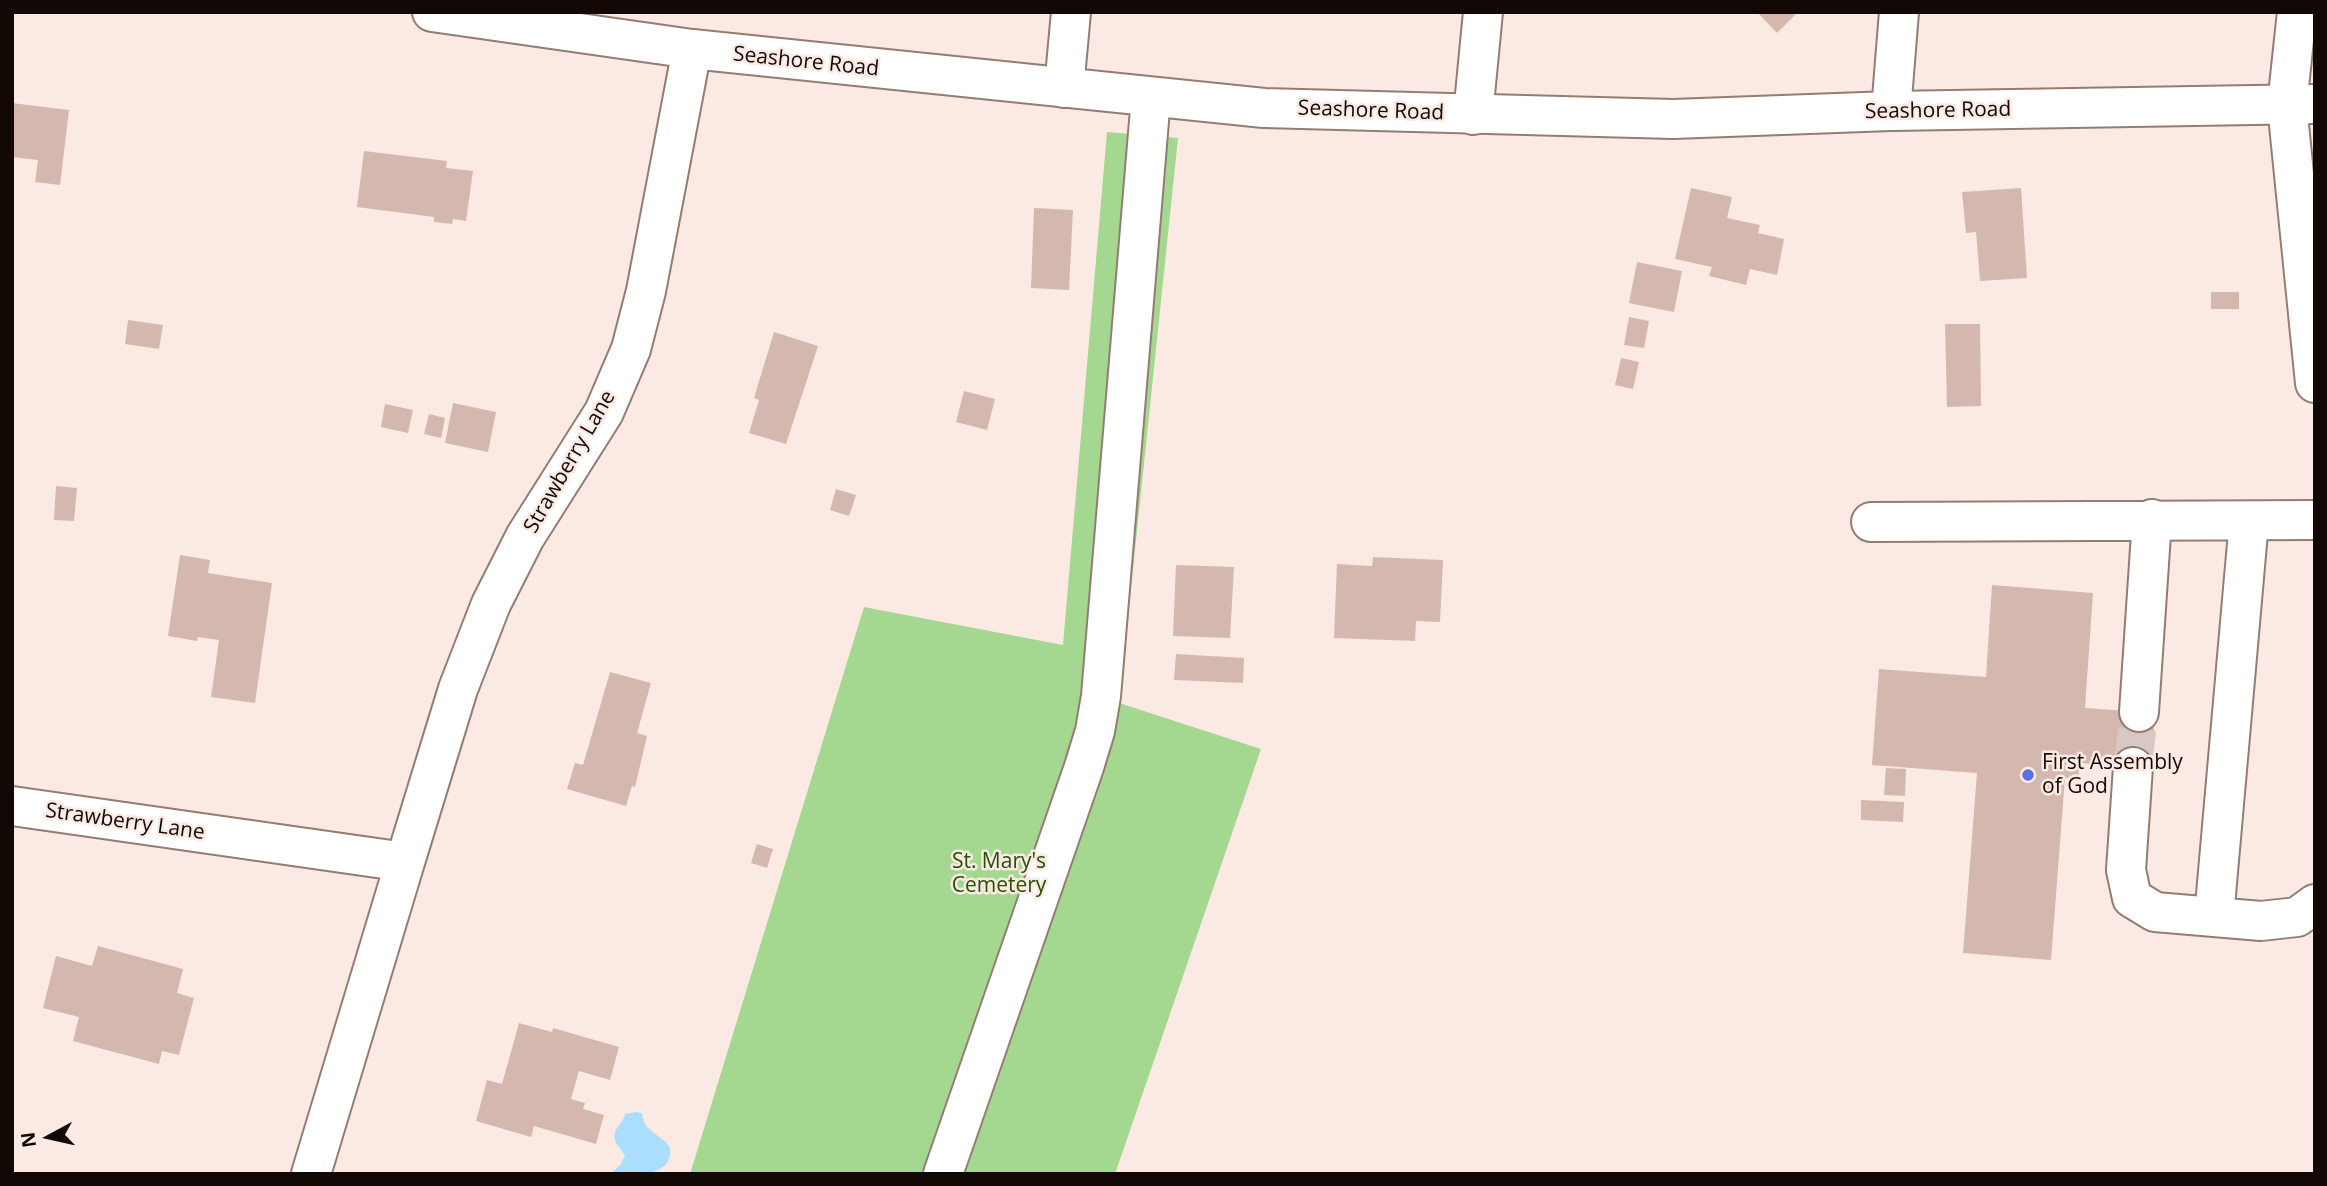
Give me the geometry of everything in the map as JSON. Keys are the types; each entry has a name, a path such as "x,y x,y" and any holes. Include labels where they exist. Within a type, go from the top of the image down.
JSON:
{"street":[{"name":"Seashore Road","path":"432,12 494,16 692,50 1264,108 1673,118 1891,111 2301,105"},
{"path":"1064,88 1071,12"},
{"path":"1473,114 1483,12"},
{"path":"1891,111 1899,12"},
{"path":"2297,12 2315,383"},
{"name":"Strawberry Lane","path":"311,1174 458,689 491,604 525,537 604,412 631,349 646,291 692,50"},
{"path":"943,1174 1095,731 1102,682 1151,97"},
{"path":"2139,712 2152,519"},
{"path":"1871,522 2315,520"},
{"path":"2214,917 2249,521"},
{"path":"2133,767 2126,870 2132,898 2155,912 2261,921 2297,918 2315,904"},
{"name":"Strawberry Lane","path":"12,806 405,862"}],"green space":[{"name":"St. Mary's Cemetery","path":"1107,132 1178,138 1119,703 1261,749 1115,1174 690,1174 864,607 1063,645"}],"water":[{"path":"642,1113 645,1124 670,1147 669,1157 659,1170 640,1174 611,1174 621,1164 625,1155 616,1142 615,1133 625,1114"}],"building":[{"path":"1757,12 1798,12 1777,33"},
{"path":"12,103 69,110 60,185 35,182 38,160 12,157"},
{"path":"364,151 447,161 446,168 473,171 466,221 453,219 452,224 434,222 434,217 357,207"},
{"path":"1691,188 1732,197 1727,218 1760,225 1758,233 1784,239 1777,275 1750,269 1746,285 1709,276 1712,267 1675,259"},
{"path":"2021,188 2027,278 1980,281 1976,232 1966,233 1962,192"},
{"path":"1034,208 1073,210 1069,290 1031,288"},
{"path":"1637,262 1682,271 1674,312 1629,303"},
{"path":"2211,292 2239,292 2239,309 2211,309"},
{"path":"1629,317 1649,321 1644,348 1624,345"},
{"path":"128,320 163,325 159,349 125,344"},
{"path":"1945,324 1980,324 1981,406 1947,407"},
{"path":"774,332 818,346 786,444 749,433 759,400 754,398"},
{"path":"1621,358 1639,362 1633,389 1615,385"},
{"path":"964,391 995,399 987,430 956,422"},
{"path":"453,403 496,412 488,452 445,443"},
{"path":"385,404 413,410 408,433 381,427"},
{"path":"429,414 445,418 441,438 424,434"},
{"path":"56,486 77,488 74,521 54,520"},
{"path":"836,489 856,495 849,516 830,510"},
{"path":"180,555 210,560 208,573 272,583 255,703 211,697 219,640 198,637 197,641 168,636"},
{"path":"1373,557 1443,560 1440,622 1416,621 1415,641 1334,638 1337,564 1372,566"},
{"path":"1176,565 1234,567 1230,638 1173,636"},
{"name":"First Assembly of God","path":"1992,585 2093,593 2085,708 2155,713 2151,769 2080,763 2078,779 2065,778 2051,960 1963,953 1977,773 1872,765 1879,669 1986,677"},
{"path":"1176,654 1244,658 1243,683 1174,680"},
{"path":"610,672 651,683 637,733 647,736 635,787 632,786 626,806 567,789 575,763 583,765"},
{"path":"1886,768 1906,769 1905,796 1884,795"},
{"path":"1861,800 1904,802 1903,822 1861,820"},
{"path":"757,844 773,849 767,868 751,863"},
{"path":"98,946 183,969 177,993 194,998 179,1055 162,1051 159,1064 73,1041 79,1017 43,1008 56,956 92,966"},
{"path":"519,1023 552,1032 553,1028 619,1047 610,1080 579,1071 571,1099 585,1103 583,1109 604,1115 596,1144 534,1126 531,1137 476,1121 487,1080 502,1084"}],"tunnel":[{"path":"2133,767 2139,712"}],"place":[{"name":"First Assembly of God","path":"2028,775"}]}
